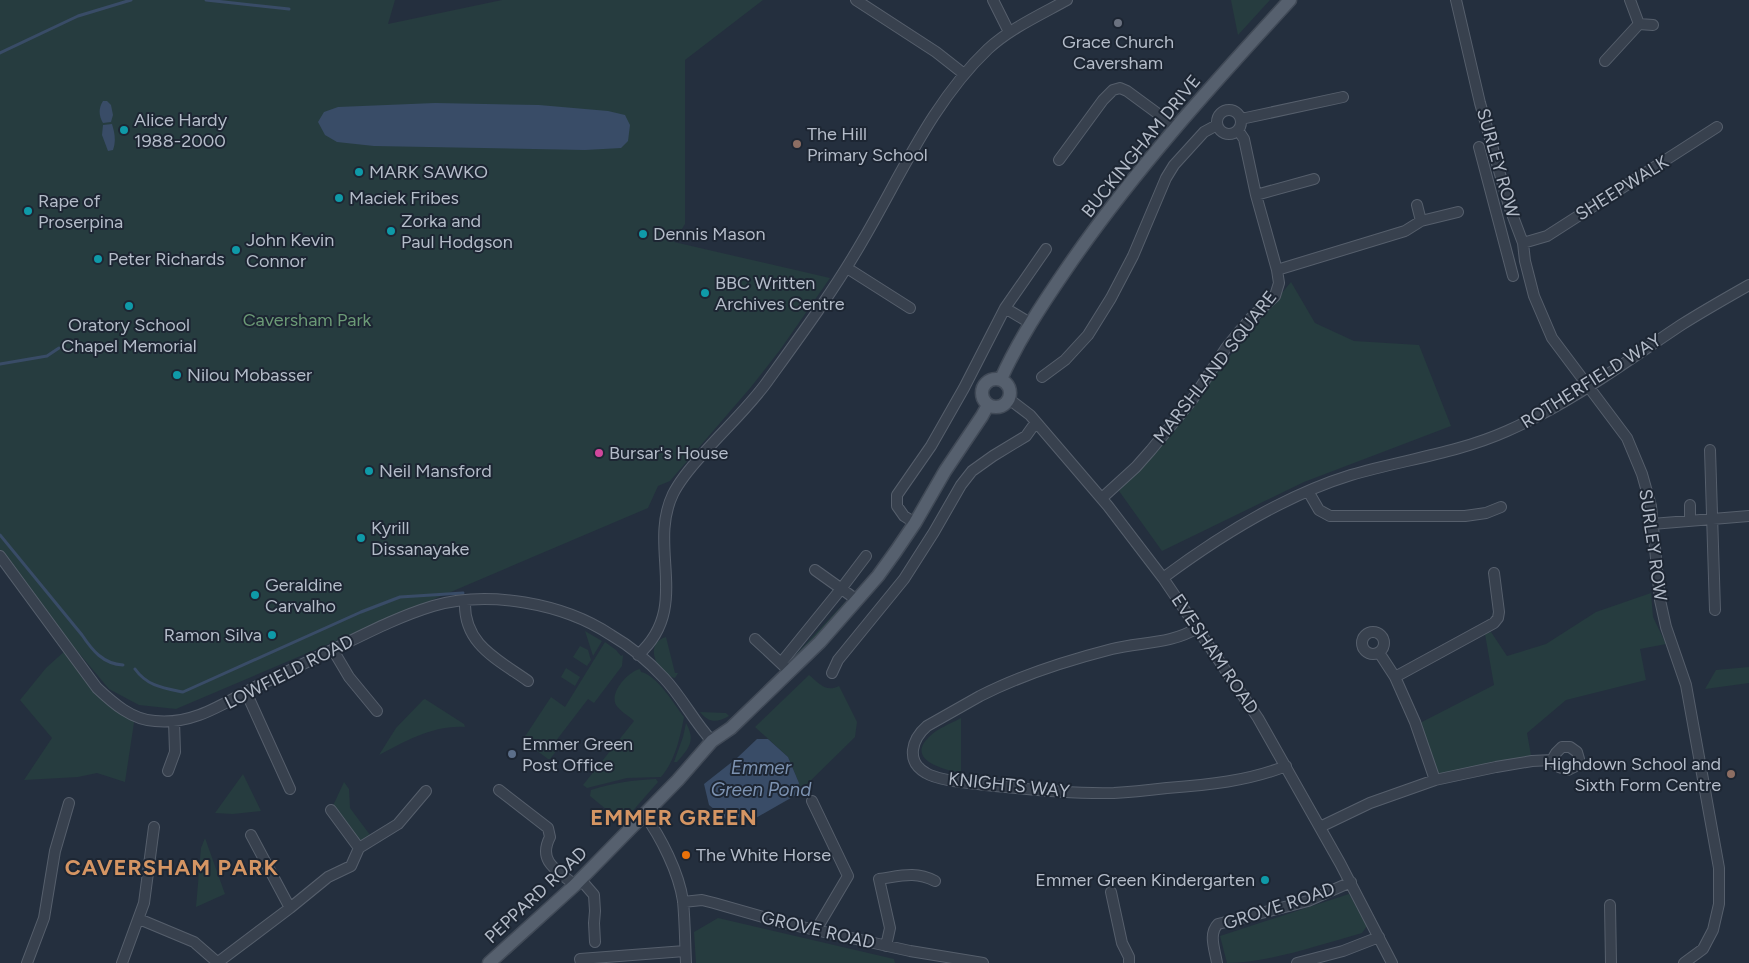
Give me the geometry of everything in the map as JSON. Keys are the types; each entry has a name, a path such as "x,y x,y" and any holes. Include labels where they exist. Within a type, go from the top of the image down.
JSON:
{"main road":[{"name":"BUCKINGHAM DRIVE","path":"1001,379 1030,323 1124,190 1176,127 1290,0"},
{"path":"1001,379 1010,387 1011,395 1006,403 998,407 988,405 982,397 983,387 990,380 1001,379"},
{"path":"712,741 731,728 820,642 884,568 915,523 988,405"},
{"name":"PEPPARD ROAD","path":"488,963 578,883 691,766 712,741"}],"street":[{"path":"856,0 936,52 964,74"},
{"path":"993,0 1009,32"},
{"path":"712,741 702,731 664,678 638,655 660,628 665,612 665,533 668,506 674,492 692,466 766,384 847,268 926,130 964,74 989,48 1009,32 1067,0"},
{"name":"SURLEY ROW","path":"1456,0 1480,103 1509,206 1522,240 1534,296 1552,338 1627,438 1635,454 1651,506 1660,600 1666,627 1686,685 1719,868 1719,904 1713,930 1703,949 1684,963"},
{"path":"1630,0 1639,24"},
{"path":"1639,24 1653,25"},
{"path":"1606,61 1639,24"},
{"path":"1059,160 1103,100 1113,90 1120,88 1127,90 1176,127"},
{"path":"1241,118 1344,97"},
{"path":"1222,111 1237,112 1241,118 1241,125 1232,134 1224,133 1217,125 1218,117 1222,111"},
{"path":"1042,377 1065,360 1088,335 1111,298 1133,256 1166,178 1174,165 1204,132 1217,125"},
{"name":"SHEEPWALK","path":"1504,242 1547,236 1717,127"},
{"name":"MARSHLAND SQUARE","path":"1102,498 1136,467 1151,450 1192,400 1226,348 1251,318 1275,296 1279,282 1277,270 1256,195 1244,139 1238,130"},
{"path":"1478,147 1513,276"},
{"path":"1256,195 1314,179"},
{"path":"1416,205 1421,221"},
{"path":"1277,270 1405,231 1421,221 1458,212"},
{"path":"915,523 904,516 897,506 897,495 931,446 964,388 1004,308 1046,248"},
{"path":"847,268 910,308"},
{"name":"ROTHERFIELD WAY","path":"1164,578 1194,555 1221,538 1308,491 1379,467 1473,444 1535,419 1589,387 1683,323 1749,285"},
{"path":"1004,308 1030,323"},
{"name":"EVESHAM ROAD","path":"1009,399 1030,415 1102,498 1164,578 1258,718 1320,827 1379,937"},
{"path":"832,673 838,660 904,580 961,485 972,471 1026,436 1036,422"},
{"path":"1710,450 1715,610"},
{"path":"1308,491 1319,510 1330,516 1465,516 1486,513 1501,507"},
{"path":"1690,505 1690,521"},
{"path":"1652,524 1749,516"},
{"name":"LOWFIELD ROAD","path":"0,556 97,688 114,704 135,716 154,722 194,718 381,625 434,606 464,601 494,600 530,603 572,614 609,633 638,655"},
{"path":"781,663 866,556"},
{"path":"815,570 857,600"},
{"path":"1395,677 1494,623 1498,618 1499,612 1494,573"},
{"path":"464,601 464,615 475,640 528,681"},
{"name":"KNIGHTS WAY","path":"1197,628 1179,636 1141,645 1114,648 1043,670 981,696 927,726 920,732 912,746 914,759 926,773 964,782 1044,791 1113,793 1209,785 1262,775 1286,766"},
{"path":"754,639 781,663 789,673"},
{"path":"334,650 349,677 374,707 379,696"},
{"path":"1380,654 1395,677 1435,780"},
{"path":"246,692 290,789"},
{"path":"168,771 175,752 174,721"},
{"path":"1320,827 1370,803 1435,780 1532,760 1552,760"},
{"path":"499,790 548,828 550,837 546,844 545,854 550,865 594,895 595,942"},
{"path":"139,919 194,942 217,962 290,908 328,877 351,866 359,848 398,824 426,791"},
{"path":"812,801 848,876 816,930"},
{"path":"27,963 44,918 55,851 69,803"},
{"path":"331,810 359,848"},
{"path":"644,814 659,835 679,886 683,902 686,963"},
{"path":"122,963 144,904 154,827"},
{"path":"251,835 290,908"},
{"path":"886,946 890,928 880,879 912,874 924,876 935,881"},
{"name":"GROVE ROAD","path":"1217,963 1212,937 1214,928 1218,924 1308,901 1350,882"},
{"path":"1112,892 1122,943 1129,957 1129,963"},
{"name":"GROVE ROAD","path":"683,902 702,900 784,923 886,946 983,963"},
{"path":"1610,905 1611,963"},
{"path":"1297,963 1343,951 1379,937 1392,963"},
{"path":"581,963 580,959 686,952"}],"green space":[{"name":"Caversham Park","path":"0,0 395,0 388,24 502,0 763,0 685,60 685,224 674,242 830,278 780,350 751,387 670,481 658,486 648,508 176,709 139,705 109,689 0,559"},
{"path":"1231,0 1270,0 1238,35"},
{"path":"1291,282 1315,323 1354,341 1419,345 1451,426 1304,482 1162,551 1119,491"},
{"path":"1651,593 1653,617 1666,644 1640,649 1646,680 1566,700 1527,733 1532,761 1435,780 1416,725 1494,685 1485,634 1491,632 1507,656 1546,644 1596,612"},
{"path":"845,602 846,606 814,641 790,664 787,664"},
{"path":"585,631 602,641 593,656"},
{"path":"666,637 675,673 678,673 675,678 663,671 655,659 655,646"},
{"path":"605,642 621,656 623,655 622,666 594,703 588,699 552,746 557,750 548,759 521,739 526,735 551,697 565,707"},
{"path":"580,646 588,650 591,660 587,666 573,657"},
{"path":"67,649 97,688 135,716 125,782 97,773 78,777 24,780 52,738 20,700 46,668"},
{"path":"1749,667 1749,683 1705,689 1716,670"},
{"path":"566,668 580,677 575,686 561,677"},
{"path":"640,669 641,672 653,678 659,684 684,717 679,741 670,764 661,777 627,778 587,788 583,785 634,721 616,705 615,694 626,678"},
{"path":"809,675 826,688 839,686 857,722 855,737 796,795 799,783 788,757 755,727"},
{"path":"425,699 464,724 465,727 431,731 410,739 379,755 396,728"},
{"path":"700,712 726,713 729,716 713,721"},
{"path":"961,718 961,773 930,762 924,758 922,752 923,745 929,737"},
{"path":"686,723 689,729 690,744 677,762 674,762 683,737"},
{"path":"243,774 261,811 233,814 215,813"},
{"path":"656,779 658,782 630,814 629,819 624,824 590,796 591,790 607,785"},
{"path":"344,782 349,789 350,808 373,839 359,848 331,810"},
{"path":"205,838 225,894 196,907 201,848"},
{"path":"1349,894 1367,926 1362,933 1260,960 1227,963 1220,936"},
{"path":"718,918 894,959 895,963 696,963 694,932"}],"water":[{"path":"103,101 107,101 111,105 113,115 111,122 103,123 101,118 100,110"},
{"path":"435,103 539,105 608,111 625,115 630,125 628,141 621,148 585,150 374,146 337,142 325,135 318,122 324,112 338,107"},
{"path":"112,124 115,144 113,150 108,151 102,135 103,125"},
{"name":"Emmer Green Pond","path":"757,739 768,739 788,757 799,783 796,795 754,819 742,817 726,819 709,805 704,784 737,758"}],"waterway":[{"path":"0,53 78,16 131,0"},
{"path":"206,0 289,9"},
{"path":"0,364 47,356 59,348"},
{"path":"0,535 94,651 110,662 123,665"},
{"path":"135,669 150,683 183,692 361,612 400,597 463,593"}],"place":[{"name":"Grace Church Caversham","path":"1118,23"},
{"name":"Alice Hardy 1988-2000","path":"124,130"},
{"name":"The Hill Primary School","path":"797,144"},
{"name":"MARK SAWKO","path":"359,172"},
{"name":"Maciek Fribes","path":"339,198"},
{"name":"Rape of Proserpina","path":"28,211"},
{"name":"Zorka and Paul Hodgson","path":"391,231"},
{"name":"Dennis Mason","path":"643,234"},
{"name":"John Kevin Connor","path":"236,250"},
{"name":"Peter Richards","path":"98,259"},
{"name":"BBC Written Archives Centre","path":"705,293"},
{"name":"Oratory School Chapel Memorial","path":"129,306"},
{"name":"Nilou Mobasser","path":"177,375"},
{"name":"Bursar's House","path":"599,453"},
{"name":"Neil Mansford","path":"369,471"},
{"name":"Kyrill Dissanayake","path":"361,538"},
{"name":"Geraldine Carvalho","path":"255,595"},
{"name":"Ramon Silva","path":"272,635"},
{"name":"Emmer Green Post Office","path":"512,754"},
{"name":"Highdown School and Sixth Form Centre","path":"1731,774"},
{"name":"The White Horse","path":"686,855"},
{"name":"Emmer Green Kindergarten","path":"1265,880"}],"district":[{"name":"EMMER GREEN","path":"674,817"},
{"name":"CAVERSHAM PARK","path":"172,867"}]}
